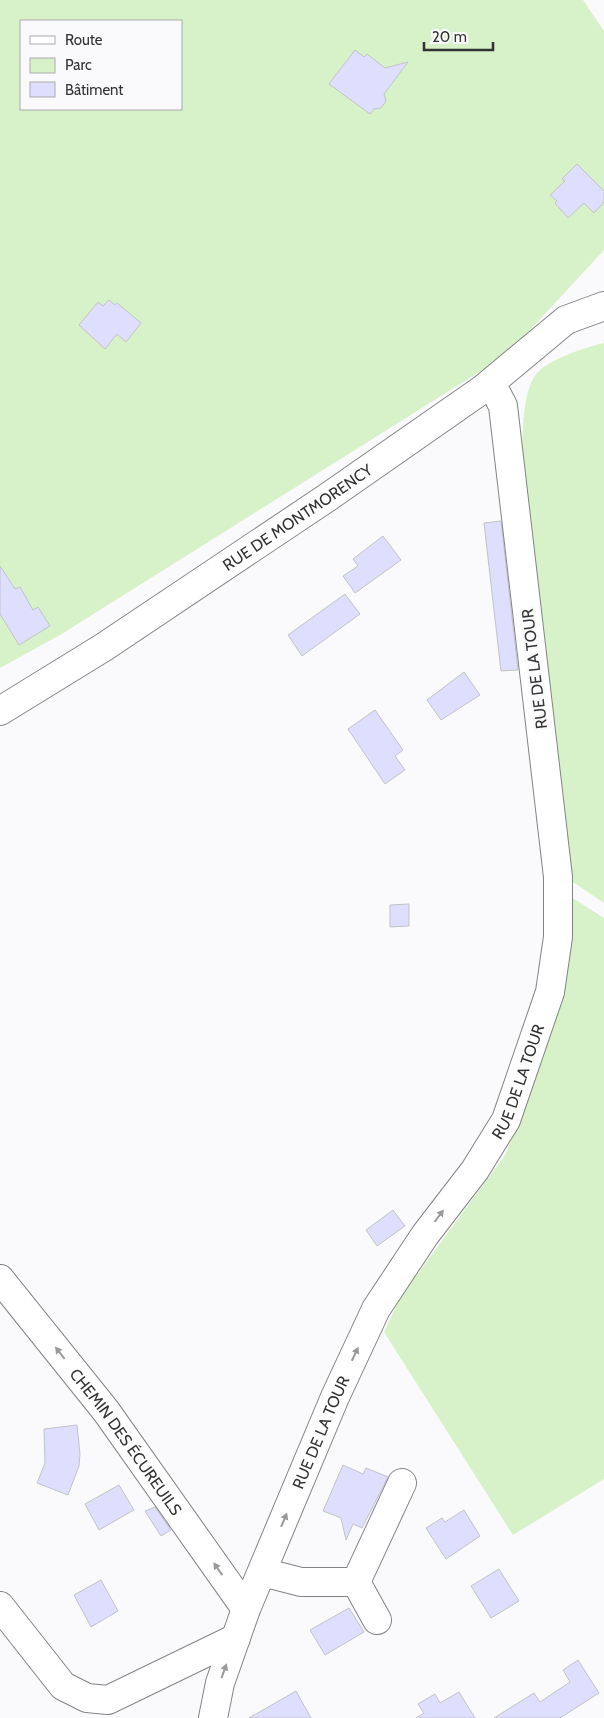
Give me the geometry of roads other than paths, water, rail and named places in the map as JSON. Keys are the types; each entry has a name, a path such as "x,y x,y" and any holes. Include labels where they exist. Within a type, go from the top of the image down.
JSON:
{"street":[{"name":"RUE DE MONTMORENCY","path":"0,711 104,647 226,566 491,384 548,333 566,320 598,310"},
{"name":"RUE DE LA TOUR","path":"213,1718 220,1683 246,1609 335,1397 376,1309 425,1235 475,1170 506,1120 550,992 558,937 558,877 503,406 491,384"},
{"name":"CHEMIN DES ÉCUREUILS","path":"0,1279 106,1411 246,1609"},
{"path":"356,1582 402,1484"},
{"path":"262,1572 301,1582 356,1582"},
{"path":"356,1582 377,1620"},
{"path":"0,1606 63,1686 87,1698 108,1700 236,1638"}]}
